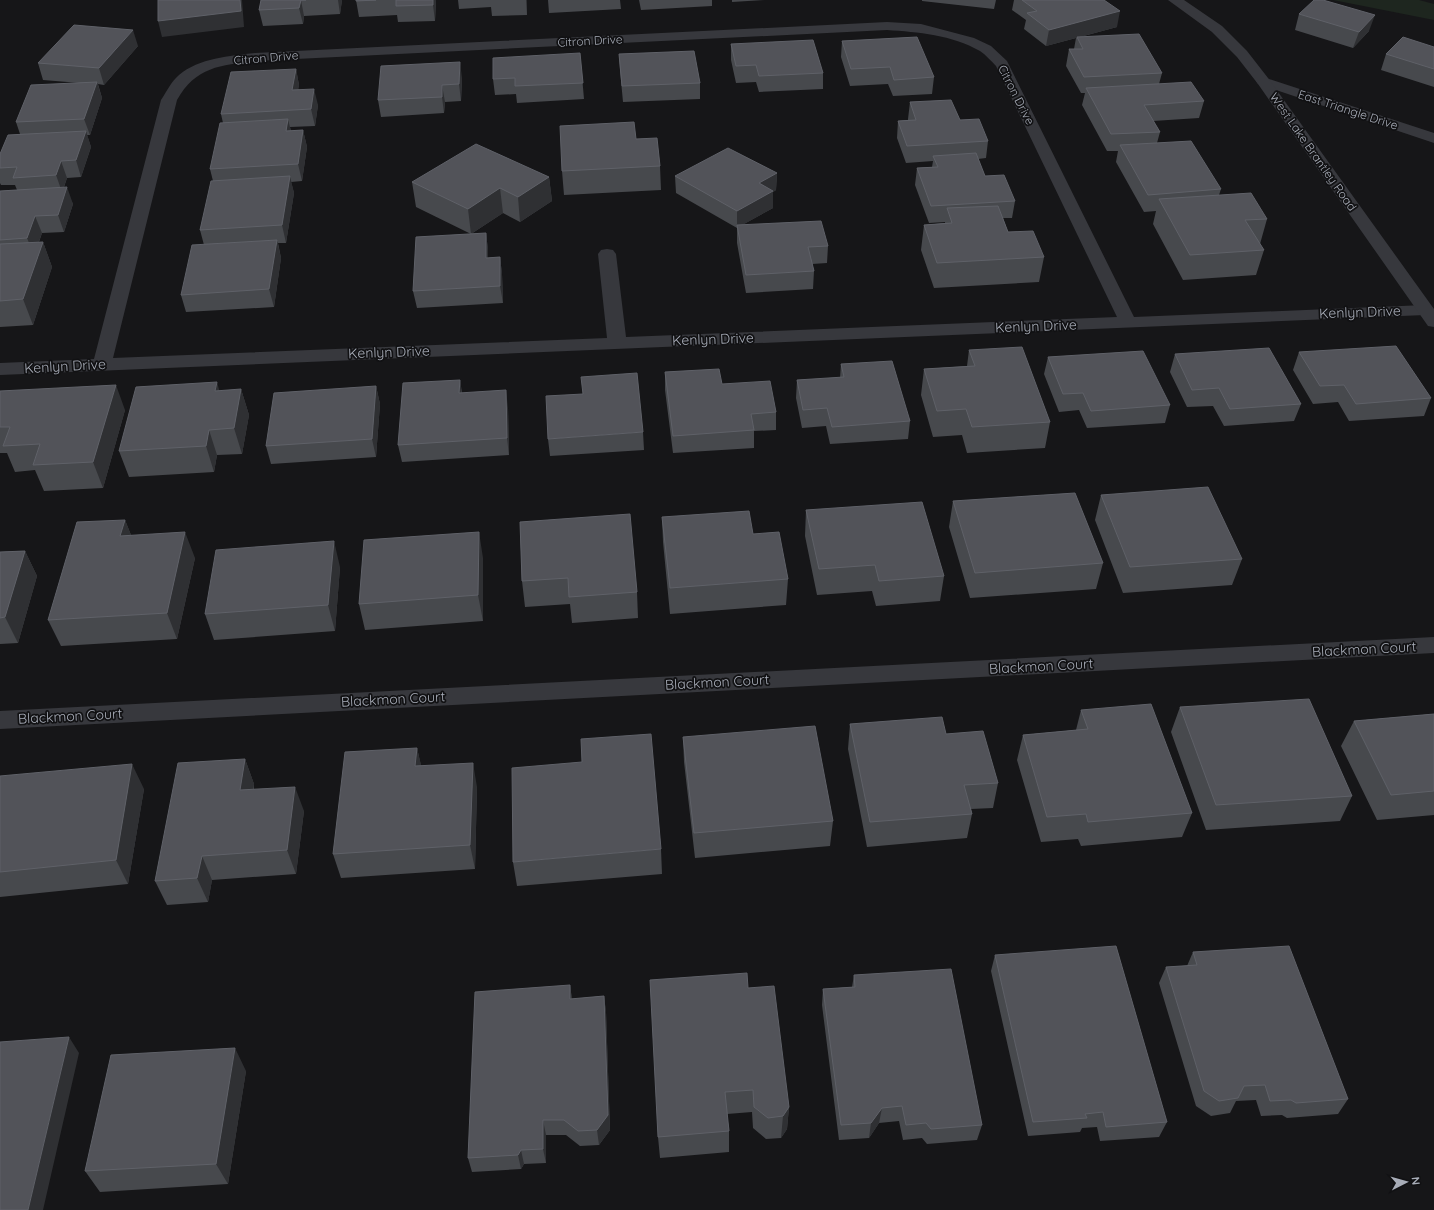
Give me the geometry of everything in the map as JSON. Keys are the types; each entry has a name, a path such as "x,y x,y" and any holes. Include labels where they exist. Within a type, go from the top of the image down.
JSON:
{"street":[{"name":"West Lake Brantley Road","path":"1175,0 1217,28 1242,54 1263,81 1430,316"},
{"name":"Citron Drive","path":"102,364 169,100 178,85 192,73 212,65 255,57 887,26 921,28 969,41 986,48 1002,64 1128,322"},
{"name":"East Triangle Drive","path":"1263,81 1434,138"},
{"path":"607,254 618,342"},
{"name":"Kenlyn Drive","path":"0,369 618,342 1128,322 1430,316"},
{"name":"Blackmon Court","path":"0,720 1434,645"}],"shaded area":[{"path":"1333,0 1419,0 1434,4 1434,20"}],"building":[{"path":"158,0 240,0 241,11 158,21"},
{"path":"261,0 301,0 299,8 259,10"},
{"path":"396,0 433,0 433,5 396,6"},
{"path":"1022,0 1104,0 1120,11 1049,30 1027,13 1037,11"},
{"path":"1314,0 1323,0 1375,15 1359,32 1299,14"},
{"path":"74,25 133,30 99,68 38,63"},
{"path":"1139,34 1162,73 1084,77 1069,49 1083,49 1077,37"},
{"path":"917,37 934,77 894,80 890,67 851,69 842,41"},
{"path":"1403,37 1434,47 1434,69 1386,54"},
{"path":"813,40 823,73 759,76 756,65 736,66 731,44"},
{"path":"694,51 700,83 622,86 619,54"},
{"path":"580,53 583,83 515,86 515,78 493,79 493,58"},
{"path":"460,62 459,84 442,85 442,97 378,100 381,66"},
{"path":"296,69 292,90 314,89 311,109 221,114 231,72"},
{"path":"97,82 84,119 16,122 31,85"},
{"path":"1191,82 1204,101 1144,105 1160,132 1111,134 1086,88"},
{"path":"951,100 960,120 979,119 988,141 907,146 898,121 916,120 910,102"},
{"path":"288,119 286,131 303,130 298,164 210,169 220,123"},
{"path":"634,122 636,139 657,138 660,166 562,171 560,126"},
{"path":"86,131 76,160 61,161 56,175 13,178 17,167 0,168 0,154 8,135"},
{"path":"1191,141 1221,189 1148,195 1120,145"},
{"path":"476,144 549,177 518,197 500,188 468,209 412,182"},
{"path":"728,148 777,173 759,183 773,191 737,211 675,176"},
{"path":"976,153 985,176 1004,175 1015,201 931,206 917,168 938,167 933,156"},
{"path":"290,176 282,225 200,230 211,181"},
{"path":"67,187 58,215 35,216 27,238 0,240 0,191"},
{"path":"1251,193 1267,219 1245,220 1264,250 1190,255 1159,199"},
{"path":"998,206 1008,232 1033,231 1044,257 937,263 924,225 952,223 947,208"},
{"path":"821,221 828,246 808,247 814,271 746,275 737,225"},
{"path":"486,233 486,258 500,257 500,286 413,291 416,237"},
{"path":"277,240 269,289 181,295 192,245"},
{"path":"43,242 23,299 0,301 0,244"},
{"path":"1396,346 1431,398 1356,404 1344,385 1320,386 1299,352"},
{"path":"1022,347 1050,422 972,427 966,409 937,411 924,369 975,366 969,350"},
{"path":"1269,348 1301,404 1230,409 1219,388 1192,390 1175,354"},
{"path":"1143,351 1170,405 1091,411 1083,393 1063,394 1048,357"},
{"path":"892,361 910,421 832,427 827,408 803,410 797,380 844,377 841,364"},
{"path":"719,369 722,384 770,381 776,412 751,414 754,430 673,436 665,372"},
{"path":"637,373 643,432 548,439 546,396 583,394 581,377"},
{"path":"460,380 459,393 506,390 507,438 398,445 403,383"},
{"path":"217,382 215,391 241,389 234,428 209,430 206,446 119,451 136,387"},
{"path":"116,385 93,462 33,465 40,444 3,446 10,427 0,427 0,391"},
{"path":"376,386 372,439 266,446 274,393"},
{"path":"1208,487 1242,559 1130,567 1101,495"},
{"path":"1075,493 1103,563 975,573 953,501"},
{"path":"922,502 944,576 879,581 875,565 819,569 806,510"},
{"path":"749,511 753,534 779,532 788,579 670,588 662,517"},
{"path":"630,514 637,592 569,597 568,578 522,581 520,522"},
{"path":"125,520 120,536 185,532 167,613 48,620 77,522"},
{"path":"479,532 478,595 359,604 364,540"},
{"path":"334,541 328,605 205,614 216,550"},
{"path":"25,551 5,617 0,618 0,552"},
{"path":"1309,699 1352,796 1216,805 1180,707"},
{"path":"1151,704 1192,813 1088,822 1086,814 1047,817 1023,735 1088,729 1081,710"},
{"path":"1434,714 1434,791 1391,795 1354,721"},
{"path":"942,717 946,734 983,731 998,783 964,785 972,814 870,822 850,724"},
{"path":"815,726 833,821 694,833 683,737"},
{"path":"651,734 661,849 513,862 512,768 582,762 581,739"},
{"path":"417,748 415,766 473,763 470,845 333,854 345,752"},
{"path":"245,759 240,790 295,787 287,850 202,856 197,878 155,881 178,763"},
{"path":"132,764 116,860 0,872 0,776"},
{"path":"1116,946 1167,1122 1106,1127 1103,1112 1085,1114 1087,1118 1033,1122 995,955"},
{"path":"1289,946 1348,1099 1296,1103 1291,1100 1270,1101 1265,1085 1244,1086 1238,1098 1219,1101 1204,1091 1166,967 1197,965 1193,952"},
{"path":"951,969 982,1125 931,1129 926,1123 906,1125 902,1106 882,1108 871,1123 841,1125 823,989 855,987 854,975"},
{"path":"747,973 748,988 774,986 789,1107 783,1116 768,1118 754,1107 753,1090 725,1092 729,1131 658,1137 650,980"},
{"path":"570,985 570,999 604,996 608,1115 597,1130 578,1131 564,1120 543,1120 543,1149 521,1150 518,1155 468,1158 475,992"},
{"path":"69,1037 28,1210 0,1210 0,1042"},
{"path":"235,1048 216,1164 85,1171 111,1055"}]}
